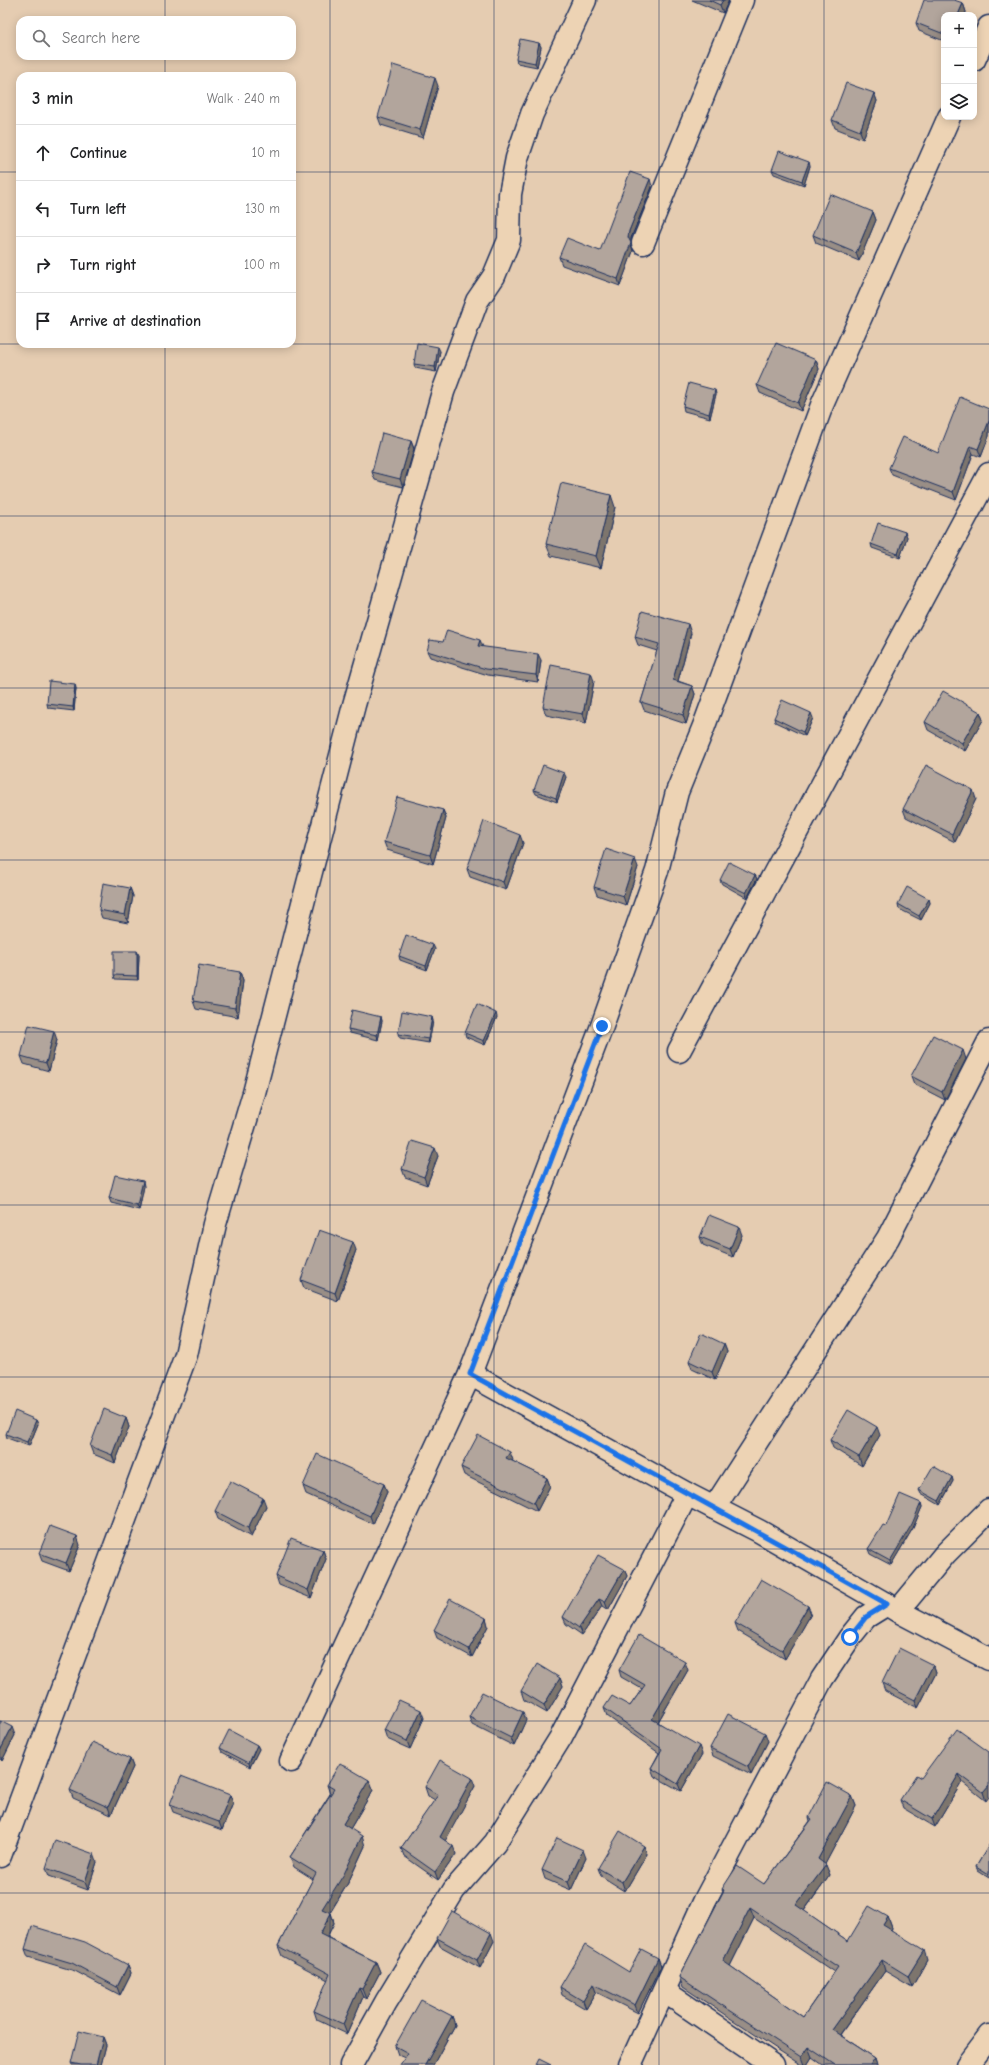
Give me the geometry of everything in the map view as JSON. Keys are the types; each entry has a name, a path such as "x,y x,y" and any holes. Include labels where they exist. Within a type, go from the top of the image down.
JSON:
{"street":[{"path":"0,1856 186,1355 214,1224 254,1092 354,705 443,392 477,301 494,276 509,240 510,194 517,158 532,114 585,0"},
{"path":"643,243 742,0"},
{"path":"977,53 989,27"},
{"path":"291,1761 470,1374 602,1026 657,872 677,792 704,726 822,405 948,120"},
{"path":"679,1051 988,480"},
{"path":"714,1508 888,1238 989,1041"},
{"path":"470,1374 687,1494 759,1531 892,1607 989,1659"},
{"path":"352,2065 386,2002 454,1890 495,1843 560,1737 687,1494"},
{"path":"630,2065 705,1900 822,1679 850,1637 866,1617 892,1607 989,1510"},
{"path":"664,1991 773,2065"},
{"path":"967,2065 989,2036"}],"building":[{"path":"709,0 723,0 720,5"},
{"path":"924,0 954,0 963,3 959,12 941,12 941,33 916,23"},
{"path":"520,39 539,43 535,63 516,59"},
{"path":"393,65 435,78 420,130 378,117"},
{"path":"846,83 874,93 860,131 832,120"},
{"path":"779,151 809,162 802,181 772,170"},
{"path":"630,172 650,179 629,231 628,237 631,243 618,279 559,257 567,238 600,251"},
{"path":"830,194 873,212 856,253 813,235"},
{"path":"417,343 438,347 435,367 414,364"},
{"path":"776,343 816,360 798,403 757,385"},
{"path":"689,383 715,390 709,414 683,406"},
{"path":"960,397 989,409 989,421 978,449 970,446 953,492 889,468 903,437 938,453"},
{"path":"382,433 411,441 400,479 372,472"},
{"path":"561,483 611,495 596,556 546,544"},
{"path":"878,523 905,532 898,554 871,544"},
{"path":"642,611 688,624 673,680 692,686 683,715 641,702 659,644 635,637"},
{"path":"447,630 480,640 478,646 538,654 536,675 486,669 427,651 430,640 443,642"},
{"path":"551,665 591,673 583,714 543,707"},
{"path":"49,681 75,684 73,707 47,704"},
{"path":"943,691 980,712 962,743 925,722"},
{"path":"782,700 811,713 803,732 774,718"},
{"path":"543,765 564,773 556,798 534,790"},
{"path":"926,765 973,790 952,834 903,809"},
{"path":"397,797 443,810 430,855 384,842"},
{"path":"484,821 520,835 503,882 467,869"},
{"path":"606,849 635,859 623,896 594,887"},
{"path":"729,862 755,875 746,893 720,880"},
{"path":"103,883 130,888 125,915 99,910"},
{"path":"907,887 929,899 919,916 898,904"},
{"path":"406,935 433,945 426,966 399,956"},
{"path":"114,951 137,951 137,976 114,975"},
{"path":"199,965 240,972 235,1008 193,1001"},
{"path":"477,1004 496,1013 484,1041 465,1033"},
{"path":"352,1010 381,1017 377,1035 348,1029"},
{"path":"402,1011 432,1017 428,1039 398,1034"},
{"path":"29,1025 54,1031 46,1063 21,1056"},
{"path":"933,1035 963,1050 942,1092 911,1076"},
{"path":"412,1141 435,1148 424,1177 402,1169"},
{"path":"115,1175 143,1181 137,1205 109,1198"},
{"path":"709,1215 739,1227 730,1249 700,1237"},
{"path":"319,1230 353,1242 335,1293 301,1280"},
{"path":"701,1333 724,1344 712,1372 689,1361"},
{"path":"104,1409 126,1418 112,1455 90,1446"},
{"path":"848,1410 877,1427 859,1457 830,1440"},
{"path":"15,1411 36,1420 27,1442 6,1434"},
{"path":"478,1435 510,1452 506,1458 547,1478 534,1503 461,1467"},
{"path":"317,1454 384,1484 370,1516 303,1486"},
{"path":"933,1466 952,1477 939,1501 919,1490"},
{"path":"230,1481 263,1498 248,1528 215,1511"},
{"path":"900,1494 921,1503 912,1524 890,1561 868,1549 883,1525 886,1526"},
{"path":"50,1526 77,1536 66,1563 39,1553"},
{"path":"291,1538 323,1550 308,1590 276,1576"},
{"path":"598,1555 624,1569 605,1602 599,1599 579,1628 563,1617"},
{"path":"761,1579 808,1606 782,1650 735,1623"},
{"path":"450,1599 486,1618 469,1649 434,1630"},
{"path":"639,1635 685,1662 652,1719 699,1746 678,1784 651,1768 662,1749 604,1708 612,1696 630,1706 645,1685 619,1670"},
{"path":"899,1648 933,1665 915,1700 882,1683"},
{"path":"537,1664 560,1678 544,1705 521,1691"},
{"path":"482,1692 523,1712 511,1738 469,1717"},
{"path":"399,1700 421,1710 407,1741 384,1730"},
{"path":"728,1714 765,1733 748,1767 710,1748"},
{"path":"0,1721 12,1727 0,1751"},
{"path":"957,1729 989,1752 989,1785 983,1792 959,1774 932,1819 900,1800 916,1775 921,1778"},
{"path":"229,1730 257,1745 249,1763 220,1748"},
{"path":"92,1742 130,1759 108,1807 70,1790"},
{"path":"440,1760 472,1778 440,1837 453,1846 435,1872 401,1848 438,1795 425,1787"},
{"path":"340,1763 369,1780 343,1824 362,1836 344,1874 322,1909 331,1913 320,1934 376,1962 362,1989 359,1988 343,2024 314,2011 330,1974 278,1946 316,1873 290,1857 334,1789 327,1785"},
{"path":"181,1776 230,1795 219,1822 170,1804"},
{"path":"827,1782 852,1796 818,1859 826,1865 796,1905 848,1941 869,1906 888,1917 883,1925 924,1950 908,1976 882,1960 832,2030 875,2058 870,2065 835,2065 808,2047 801,2057 679,1977 724,1890 722,1889 737,1866 764,1884 812,1819 809,1817","holes":["750,1908 838,1967 803,2017 723,1961"]},
{"path":"620,1831 644,1846 622,1882 598,1868"},
{"path":"557,1838 583,1850 568,1882 542,1870"},
{"path":"55,1840 94,1854 85,1882 46,1868"},
{"path":"989,1845 989,1875 976,1867"},
{"path":"452,1911 491,1933 477,1960 437,1938"},
{"path":"32,1926 85,1942 128,1965 117,1987 72,1963 25,1949"},
{"path":"585,1945 629,1972 641,1949 658,1958 635,2005 593,1984 583,2001 560,1987"},
{"path":"421,2000 452,2016 425,2065 400,2065 408,2053 395,2046"},
{"path":"79,2031 103,2037 96,2065 71,2063"},
{"path":"539,2059 551,2065 536,2065"}],"route":[{"path":"602,1026 470,1374 687,1494 759,1531 887,1604 866,1617 850,1637"}]}
